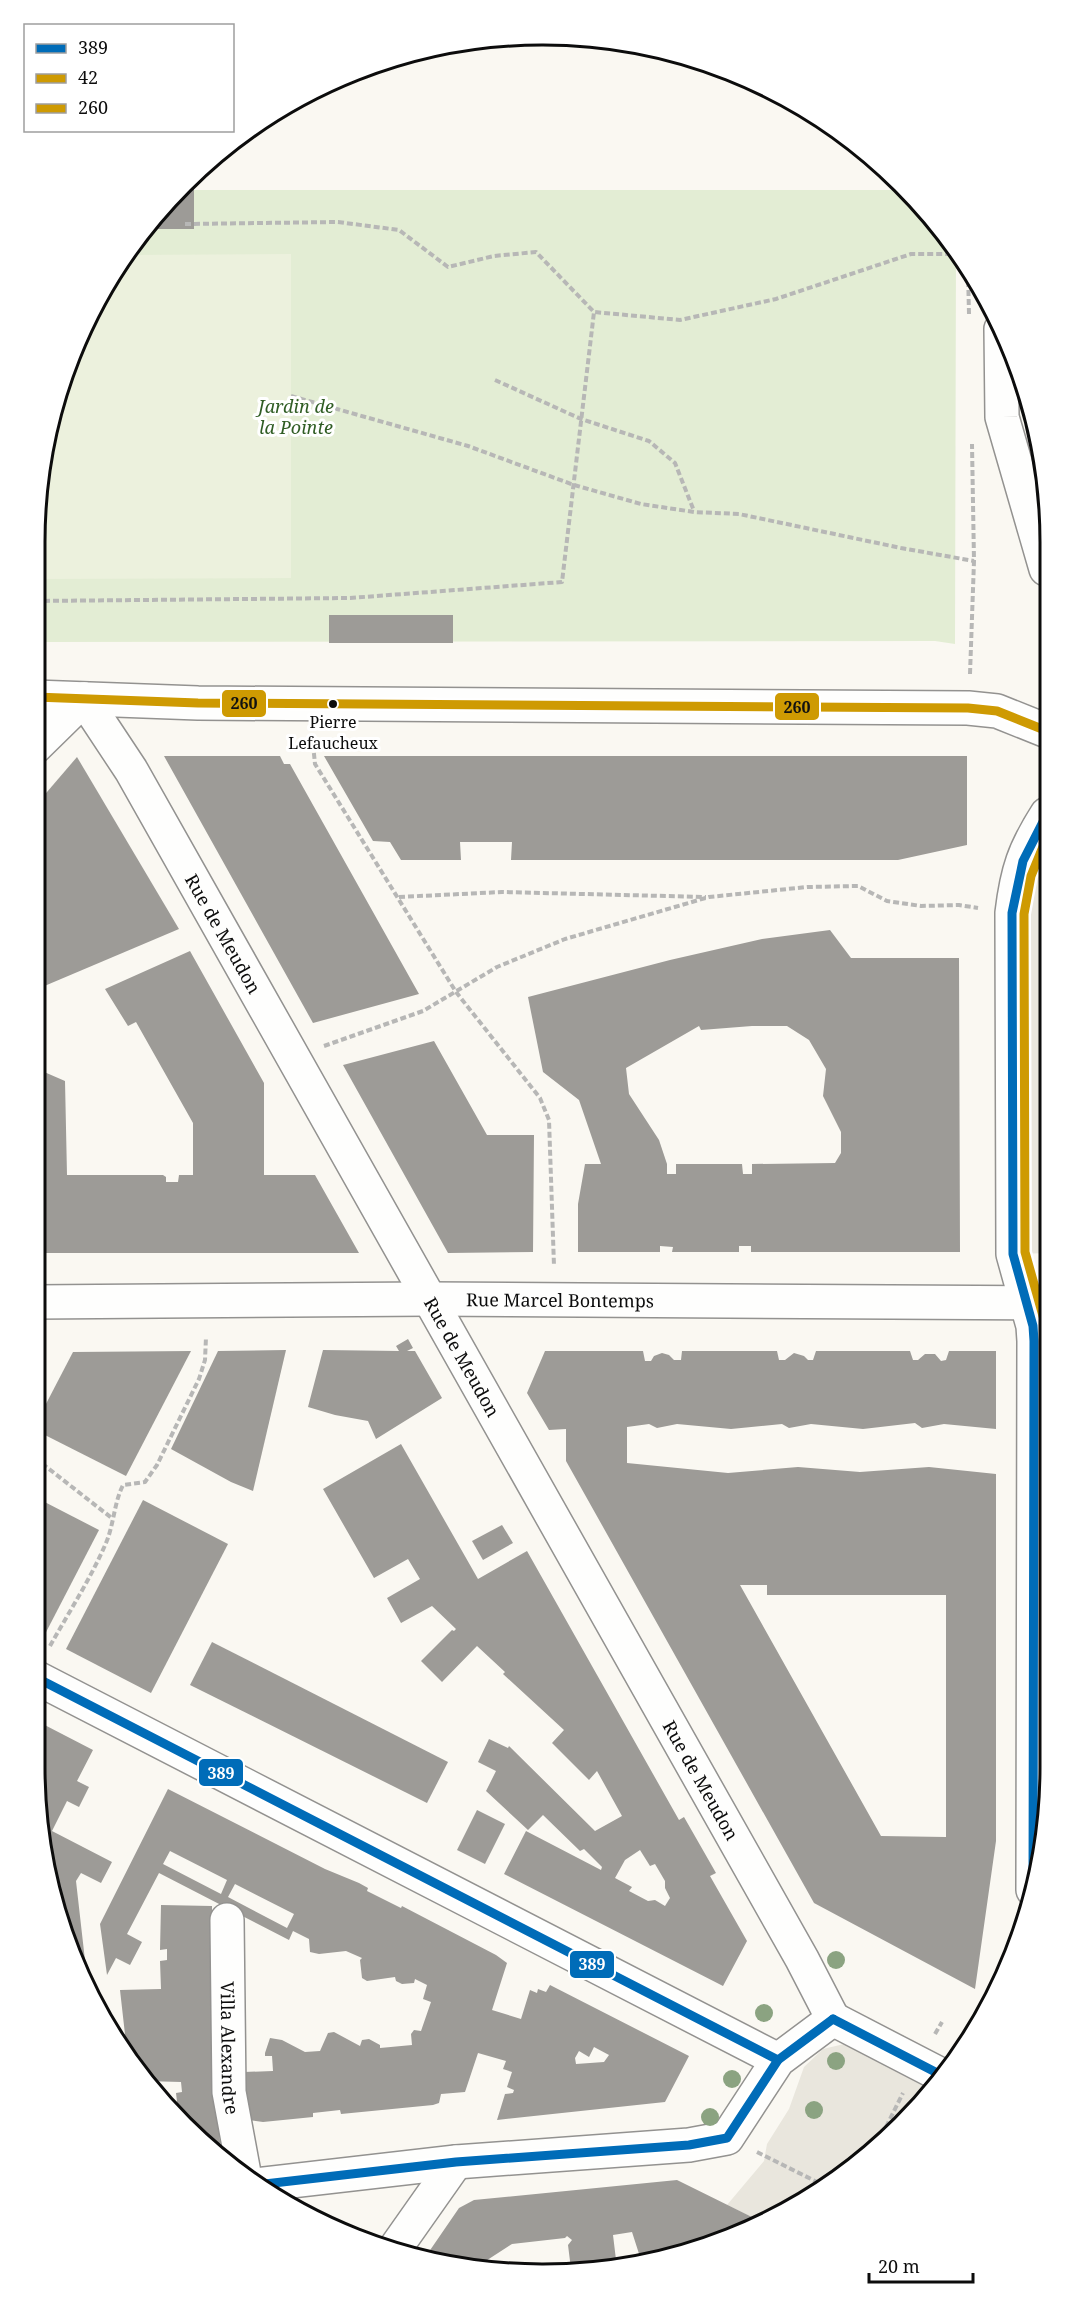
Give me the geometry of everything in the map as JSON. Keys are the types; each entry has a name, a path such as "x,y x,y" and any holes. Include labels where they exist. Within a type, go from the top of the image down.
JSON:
{"street":[{"path":"1001,350 1002,417 1040,548"},
{"path":"45,697 198,703 969,708 998,711 1040,728"},
{"path":"45,736 84,699"},
{"name":"Rue de Meudon","path":"84,699 131,770 834,2019"},
{"path":"1033,1847 1034,1341 1038,1303 1013,1254 1012,913 1017,879 1026,850 1040,826"},
{"name":"Rue Marcel Bontemps","path":"45,1302 429,1299 1038,1303"},
{"path":"45,1683 778,2060"},
{"name":"Villa Alexandre","path":"227,1920 229,2092 242,2163"},
{"path":"271,2183 456,2162 689,2145 728,2138 778,2060 834,2019 935,2072"},
{"path":"399,2243 456,2162"}],"path":[{"path":"185,224 338,222 399,230 448,267 494,256 536,252 594,312 680,320 776,299 911,254 947,254"},
{"path":"968,286 969,319"},
{"path":"45,601 350,598 562,582 594,312"},
{"path":"495,380 581,419 649,441 675,463 694,512"},
{"path":"291,396 468,446 574,485 641,504 694,512 739,514 974,561"},
{"path":"970,676 974,561 972,434"},
{"path":"313,744 315,764 456,992 540,1098 549,1120 554,1273"},
{"path":"399,897 502,892 709,897 807,887 858,886 887,901 921,906 959,905 985,909"},
{"path":"330,1043 423,1011 497,967 565,939 709,897"},
{"path":"50,1646 106,1543 114,1520 118,1495 123,1485 145,1482 157,1465 199,1378 205,1360 206,1337"},
{"path":"45,1467 114,1520"},
{"path":"887,2125 905,2090"},
{"path":"728,2138 816,2182"}],"green space":[{"name":"Jardin de la Pointe","path":"192,190 893,190 917,214 956,266 955,644 935,641 45,642 46,510 49,478 62,414 83,352 112,294 129,266 168,214"},
{"path":"291,254 291,578 45,579 49,478 62,414 71,383 96,322 137,255"}],"shaded area":[{"path":"1040,857 1040,1253 1013,1254 1012,913"},
{"path":"844,2044 924,2086 871,2141 819,2180 791,2197 753,2217 727,2205 764,2161 767,2144 789,2109 804,2067 823,2049"}],"building":[{"path":"194,188 194,229 156,229"},
{"path":"329,615 453,615 453,643 329,643"},
{"path":"164,756 280,756 284,764 290,764 419,994 313,1023"},
{"path":"324,756 967,756 967,845 898,860 511,860 512,842 460,842 461,860 401,860 390,842 373,841"},
{"path":"77,757 179,929 45,986 45,794"},
{"path":"830,930 851,958 959,958 960,1252 751,1252 751,1246 739,1246 739,1252 672,1252 673,1247 660,1246 660,1252 578,1252 578,1204 585,1164 601,1164 579,1100 543,1072 528,997 762,939","holes":["699,1026 701,1030 787,1026 809,1040 826,1069 823,1096 841,1132 841,1153 835,1163 752,1164 752,1174 743,1174 742,1164 676,1164 676,1174 667,1174 667,1164 659,1140 629,1094 626,1068"]},
{"path":"190,951 264,1083 264,1175 315,1175 359,1253 45,1253 45,1072 65,1081 67,1175 163,1175 166,1177 166,1182 178,1182 179,1175 193,1175 193,1123 136,1022 128,1026 105,989"},
{"path":"434,1041 487,1135 534,1135 533,1252 448,1253 343,1065"},
{"path":"408,1339 413,1348 407,1351 415,1351 442,1398 376,1439 368,1421 308,1407 323,1350 399,1351 396,1346"},
{"path":"286,1350 253,1491 231,1482 171,1449 218,1351"},
{"path":"191,1351 126,1476 45,1435 45,1406 73,1352"},
{"path":"545,1351 643,1351 645,1361 651,1361 654,1356 662,1353 674,1360 681,1360 682,1351 777,1351 779,1360 785,1360 794,1353 813,1360 816,1351 910,1351 913,1360 918,1360 925,1354 935,1354 941,1361 946,1360 949,1351 996,1351 996,1429 944,1424 922,1428 915,1423 863,1429 811,1424 789,1428 782,1424 731,1429 677,1424 657,1428 649,1424 627,1427 627,1463 728,1473 798,1467 860,1472 929,1467 996,1474 996,1841 975,1989 814,1903 566,1461 566,1429 549,1430 527,1393","holes":["740,1585 767,1585 767,1595 946,1595 946,1837 881,1836"]},
{"path":"401,1444 478,1579 527,1551 679,1820 684,1817 716,1873 710,1876 747,1941 723,1986 504,1874 526,1831 601,1870 602,1867 584,1849 580,1851 543,1815 528,1830 486,1791 496,1771 478,1762 489,1739 508,1748 509,1746 595,1831 622,1816 597,1771 589,1780 552,1743 564,1730 503,1674 505,1672 477,1646 442,1682 421,1661 452,1630 456,1629 432,1606 401,1623 387,1598 420,1579 408,1559 374,1578 323,1489","holes":["640,1850 650,1866 655,1864 665,1881 665,1888 670,1898 665,1906 655,1900 648,1901 629,1891 632,1887 615,1878 625,1860"]},
{"path":"143,1500 228,1544 151,1693 66,1649"},
{"path":"45,1502 99,1530 45,1634"},
{"path":"502,1525 513,1543 483,1560 472,1541"},
{"path":"212,1642 448,1762 427,1803 190,1685"},
{"path":"45,1725 93,1750 77,1781 89,1787 79,1807 67,1801 52,1831 112,1862 101,1883 81,1873 76,1881 85,1962 62,1895 49,1831"},
{"path":"168,1789 325,1869 359,1883 368,1888 367,1891 401,1908 402,1906 496,1955 507,1963 492,2010 521,2019 530,1990 537,1993 538,1989 546,1992 550,1985 689,2056 665,2102 497,2120 505,2094 513,2093 514,2090 507,2087 512,2072 503,2069 506,2061 478,2053 465,2092 441,2094 439,2103 433,2105 341,2114 340,2110 313,2113 313,2117 263,2122 249,2120 244,2072 273,2071 272,2056 265,2056 270,2038 282,2040 305,2052 320,2051 328,2033 334,2032 360,2046 362,2040 369,2039 380,2045 380,2048 412,2045 411,2034 414,2030 421,2031 431,2002 423,1999 427,1985 415,1979 414,1983 402,1984 396,1981 395,1977 367,1981 362,1978 360,1960 362,1958 346,1951 319,1954 310,1952 309,1939 293,1931 289,1940 159,1873 127,1934 142,1942 130,1965 116,1958 107,1975 100,1924","holes":["170,1851 227,1880 221,1894 163,1864","235,1884 294,1914 287,1928 228,1897","594,2047 609,2055 604,2062 576,2064 575,2058 579,2051 589,2057"]},
{"path":"477,1810 505,1824 485,1864 457,1850"},
{"path":"161,1905 212,1906 212,2072 221,2146 177,2104 176,2093 182,2092 181,2082 157,2081 125,2037 120,1990 161,1989 160,1961 167,1960 167,1949 160,1950"},
{"path":"677,2180 753,2217 702,2238 639,2254 632,2232 613,2235 616,2258 607,2260 570,2263 568,2245 572,2240 567,2236 512,2244 486,2261 430,2251 459,2208 474,2200"}],"transit line":[{"name":"260","path":"45,697 198,703 968,708 997,711 1040,728"},
{"name":"389","path":"1033,1847 1034,1341 1033,1326 1013,1254 1012,913 1023,861 1040,828"},
{"name":"42","path":"1040,854 1031,876 1024,914 1025,1252 1040,1305"},
{"name":"389","path":"45,1682 778,2060"},
{"name":"389","path":"833,2019 935,2072"},
{"name":"389","path":"271,2183 456,2162 689,2145 727,2138 778,2060 833,2019"}],"place":[{"name":"Pierre Lefaucheux","path":"333,704"}]}
